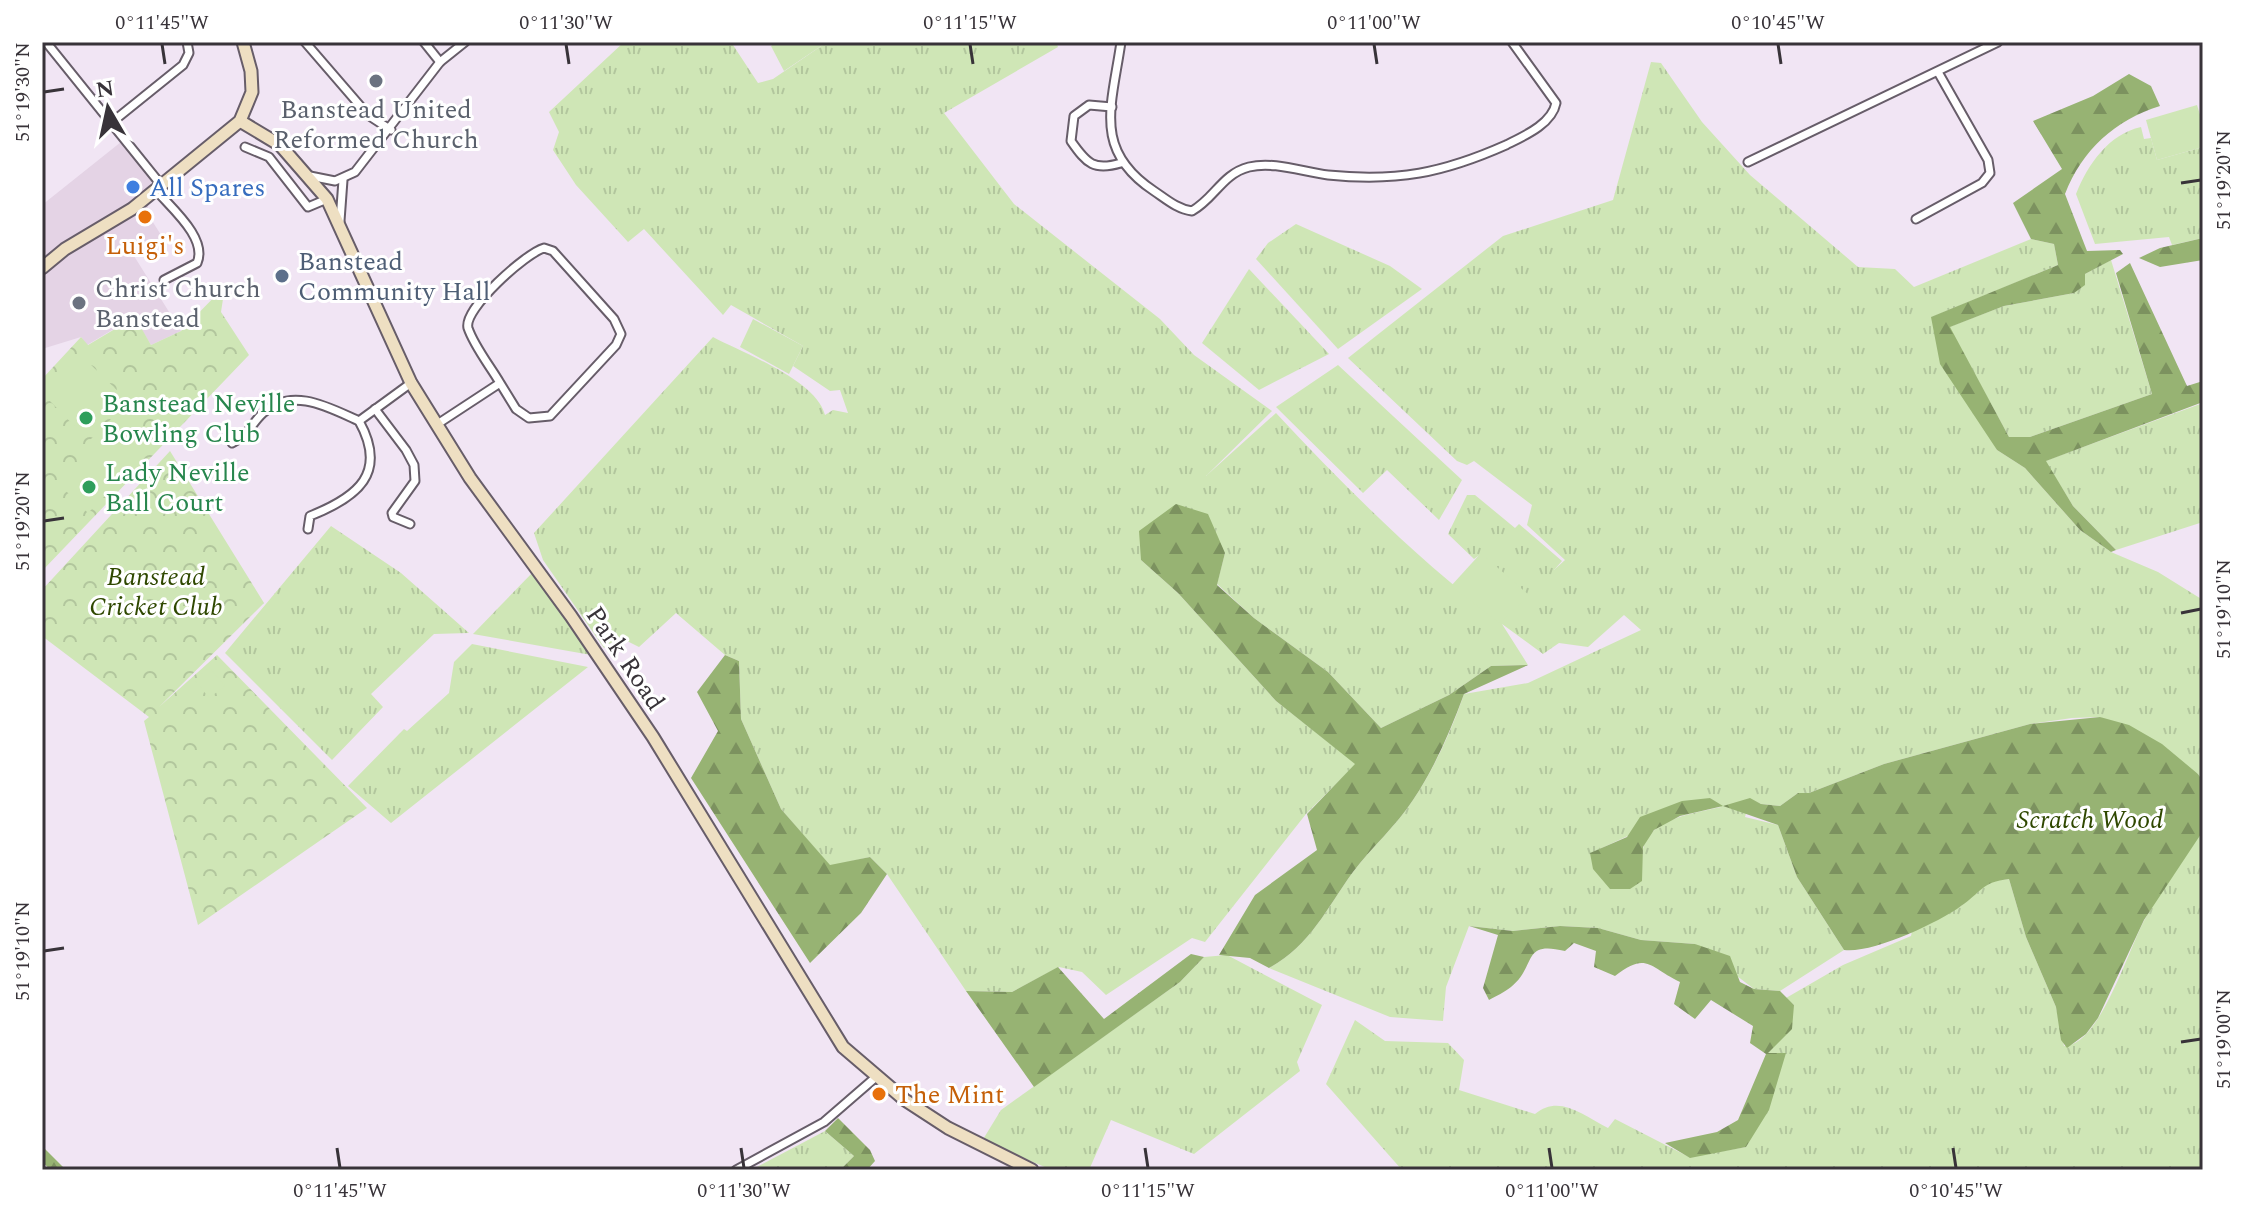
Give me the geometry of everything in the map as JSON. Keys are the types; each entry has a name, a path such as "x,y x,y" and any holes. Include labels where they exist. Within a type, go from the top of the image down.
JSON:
{"street":[{"path":"46,42 111,123 189,229 200,250 197,263 164,280"},
{"path":"111,123 183,65 189,53 187,42"},
{"path":"42,268 65,249 118,218 159,188 240,121 252,92 251,71 243,42"},
{"path":"305,42 368,115 391,130"},
{"path":"424,42 440,62"},
{"path":"310,176 343,180 363,165 440,62 465,42"},
{"path":"1121,42 1110,138 1121,163 1182,210 1192,211 1229,174 1252,166 1375,180 1423,175 1472,160 1516,140 1547,121 1556,103 1512,42"},
{"path":"1748,162 1998,42"},
{"path":"1916,219 1982,183 1990,173 1988,160 1938,72"},
{"path":"1112,107 1082,108 1074,116 1071,141 1085,159 1096,165 1109,168 1121,163"},
{"name":"Park Road","path":"240,121 280,145 327,199 411,383 436,425 645,725 843,1047 876,1077 948,1128 1032,1170"},
{"path":"269,157 280,145"},
{"path":"245,147 269,157 308,207 327,199"},
{"path":"340,223 343,180"},
{"path":"544,248 553,251 614,319 621,334 616,345 561,405 543,419 522,414 500,383 468,328 470,312 525,257 544,248"},
{"path":"359,421 411,383"},
{"path":"436,425 500,383"},
{"path":"232,443 246,437 263,413 290,401 319,402 359,421 373,455 368,476 334,506 310,516 308,529"},
{"path":"375,409 414,465 415,481 392,509 393,517 410,524"},
{"path":"736,1170 824,1122 876,1077"}],"shaded area":[{"path":"121,142 152,181 147,213 163,238 134,256 181,331 151,345 134,317 87,345 81,337 42,349 42,205"}],"green space":[{"path":"624,42 731,42 758,83 773,79 827,42 1056,42 1058,47 944,113 1014,204 1160,319 1194,355 1272,411 1206,476 1276,413 1384,522 1440,574 1500,622 1481,554 1474,559 1448,534 1467,495 1475,495 1515,528 1519,524 1562,561 1554,570 1565,560 1527,525 1532,505 1474,461 1467,465 1457,461 1348,358 1503,236 1613,200 1651,62 1661,63 1702,122 1750,175 1858,267 1895,269 1914,287 2031,239 2054,244 2058,265 1932,317 1997,450 2025,468 2080,530 2111,552 2158,572 2203,600 2203,781 2198,774 2100,717 2072,718 2030,724 1884,764 1809,793 1798,793 1780,806 1750,799 1745,817 1778,825 1797,877 1844,950 1780,991 1754,989 1695,944 1641,940 1598,928 1560,926 1513,931 1469,926 1446,987 1443,1021 1390,1017 1269,968 1284,959 1307,937 1353,872 1406,810 1448,736 1464,694 1528,683 1641,630 1624,615 1588,647 1559,643 1543,654 1502,624 1528,665 1491,666 1449,695 1381,728 1328,672 1254,618 1217,584 1225,553 1141,560 1178,593 1276,701 1356,764 1306,814 1205,942 1192,938 1106,995 1082,972 1059,967 1012,992 966,991 887,874 870,857 830,866 781,809 741,719 739,661 725,655 676,613 639,647 619,637 604,648 543,560 534,533 713,337 794,379 819,402 825,415 833,410 848,413 840,390 830,391 793,366 803,346 731,305 723,315 644,229 628,242 576,185 553,150 559,132 549,112","holes":["1710,798 1721,807 1675,819 1654,830 1643,849 1642,881 1591,853"]},
{"path":"777,42 827,42 784,71 771,46"},
{"path":"2129,74 2151,86 2160,106 2129,119 2102,139 2081,164 2065,194 2087,251 2120,250 2123,254 2085,274 2085,285 2074,293 2004,306 1950,327 2009,437 2030,437 2152,394 2116,273 2130,263 2187,386 2203,381 2203,402 2046,461 2073,506 2116,550 2111,552 2080,530 2025,468 1997,450 1940,364 1931,317 2058,265 2054,244 2031,239 2013,203 2062,169 2033,121 2093,96"},
{"path":"2197,105 2203,124 2203,147 2157,160 2146,120"},
{"path":"2141,127 2144,139 2151,138 2157,160 2203,147 2203,238 2172,245 2169,237 2095,244 2076,194 2101,152 2119,136"},
{"path":"1296,224 1390,266 1422,289 1338,349 1256,259 1268,243"},
{"path":"2203,238 2203,260 2160,267 2139,258 2160,248"},
{"path":"2111,260 2152,394 2030,437 2009,437 1949,327 2004,306 2074,293 2085,274"},
{"path":"1249,269 1329,354 1259,390 1202,343"},
{"path":"225,286 221,312 249,355 42,571 42,379 81,337 88,345 135,317 151,345 181,331"},
{"path":"753,319 803,346 789,374 740,347"},
{"name":"Banstead Neville Bowling Club","path":"86,360 125,398 86,438 47,398"},
{"path":"1338,365 1462,480 1439,520 1387,470 1363,493 1276,407"},
{"path":"2203,403 2203,522 2116,550 2073,506 2045,461"},
{"path":"120,410 156,445 88,513 63,488 90,461 80,450"},
{"name":"Banstead Cricket Club","path":"170,451 264,603 159,707 217,655 367,808 198,925 144,721 149,717 42,636 42,590"},
{"path":"1176,504 1208,514 1225,553 1217,585 1254,618 1328,672 1381,728 1449,695 1491,666 1528,665 1464,694 1435,762 1406,810 1353,872 1307,937 1284,959 1269,968 1250,958 1219,955 1255,895 1317,850 1307,814 1355,764 1276,701 1178,593 1141,560 1139,531"},
{"path":"331,526 401,573 469,633 434,634 371,694 383,707 332,760 225,653"},
{"path":"1481,553 1529,595 1500,623 1451,586"},
{"path":"534,571 591,655 473,634"},
{"path":"472,644 588,667 391,823 348,786 404,729 407,731 449,693 454,662"},
{"path":"725,655 739,661 741,719 781,809 830,865 870,857 887,874 861,913 810,963 691,778 718,731 697,692"},
{"path":"209,667 225,686 209,698 195,680"},
{"name":"Scratch Wood","path":"2100,717 2129,725 2162,744 2198,774 2203,781 2203,831 2144,920 2098,1018 2086,1034 2067,1048 2061,1040 2056,1007 2026,937 2009,879 1987,885 1950,913 1904,936 1870,947 1844,950 1797,877 1778,825 1723,806 1750,798 1761,804 1780,806 1798,793 1809,793 1884,764 2030,724"},
{"path":"1710,798 1723,806 1680,816 1654,830 1643,847 1642,881 1630,889 1610,889 1593,869 1590,853 1627,837 1640,817 1682,801"},
{"path":"2203,831 2203,1168 1402,1170 1326,1084 1355,1020 1385,1041 1448,1043 1464,1060 1459,1090 1535,1114 1544,1108 1562,1106 1608,1128 1615,1119 1689,1157 1746,1147 1784,1054 1767,1054 1794,1005 1786,998 1843,965 1911,936 1912,931 1961,906 1990,881 2009,879 2026,937 2056,1007 2064,1046 2077,1042 2101,1013 2151,908 2179,862"},
{"path":"1469,926 1513,931 1560,926 1598,928 1641,940 1695,944 1730,956 1740,982 1754,989 1780,991 1794,1005 1792,1029 1768,1053 1786,1053 1769,1110 1746,1147 1690,1158 1665,1143 1717,1132 1738,1120 1766,1054 1750,1043 1753,1026 1711,1000 1695,1019 1674,1004 1680,982 1641,963 1615,976 1594,967 1596,951 1574,943 1565,951 1542,949 1535,952 1519,979 1509,989 1489,1000 1483,988 1498,935"},
{"path":"1191,954 1204,957 1180,982 1034,1087 966,991 1012,992 1058,967 1104,1019"},
{"path":"1227,955 1322,1005 1297,1062 1300,1071 1194,1154 1111,1120 1089,1170 1052,1170 982,1141 1001,1110 1180,982 1204,957"},
{"path":"838,1118 870,1150 875,1161 867,1170 840,1170 854,1156 825,1131"},
{"path":"825,1131 854,1156 840,1170 751,1170"},
{"path":"42,1146 66,1170 51,1170 42,1162"}],"place":[{"name":"Banstead United Reformed Church","path":"376,81"},
{"name":"All Spares","path":"133,187"},
{"name":"Luigi's","path":"145,217"},
{"name":"Banstead Community Hall","path":"282,276"},
{"name":"Christ Church Banstead","path":"79,303"},
{"name":"Banstead Neville Bowling Club","path":"86,418"},
{"name":"Lady Neville Ball Court","path":"89,487"},
{"name":"The Mint","path":"879,1094"}]}
